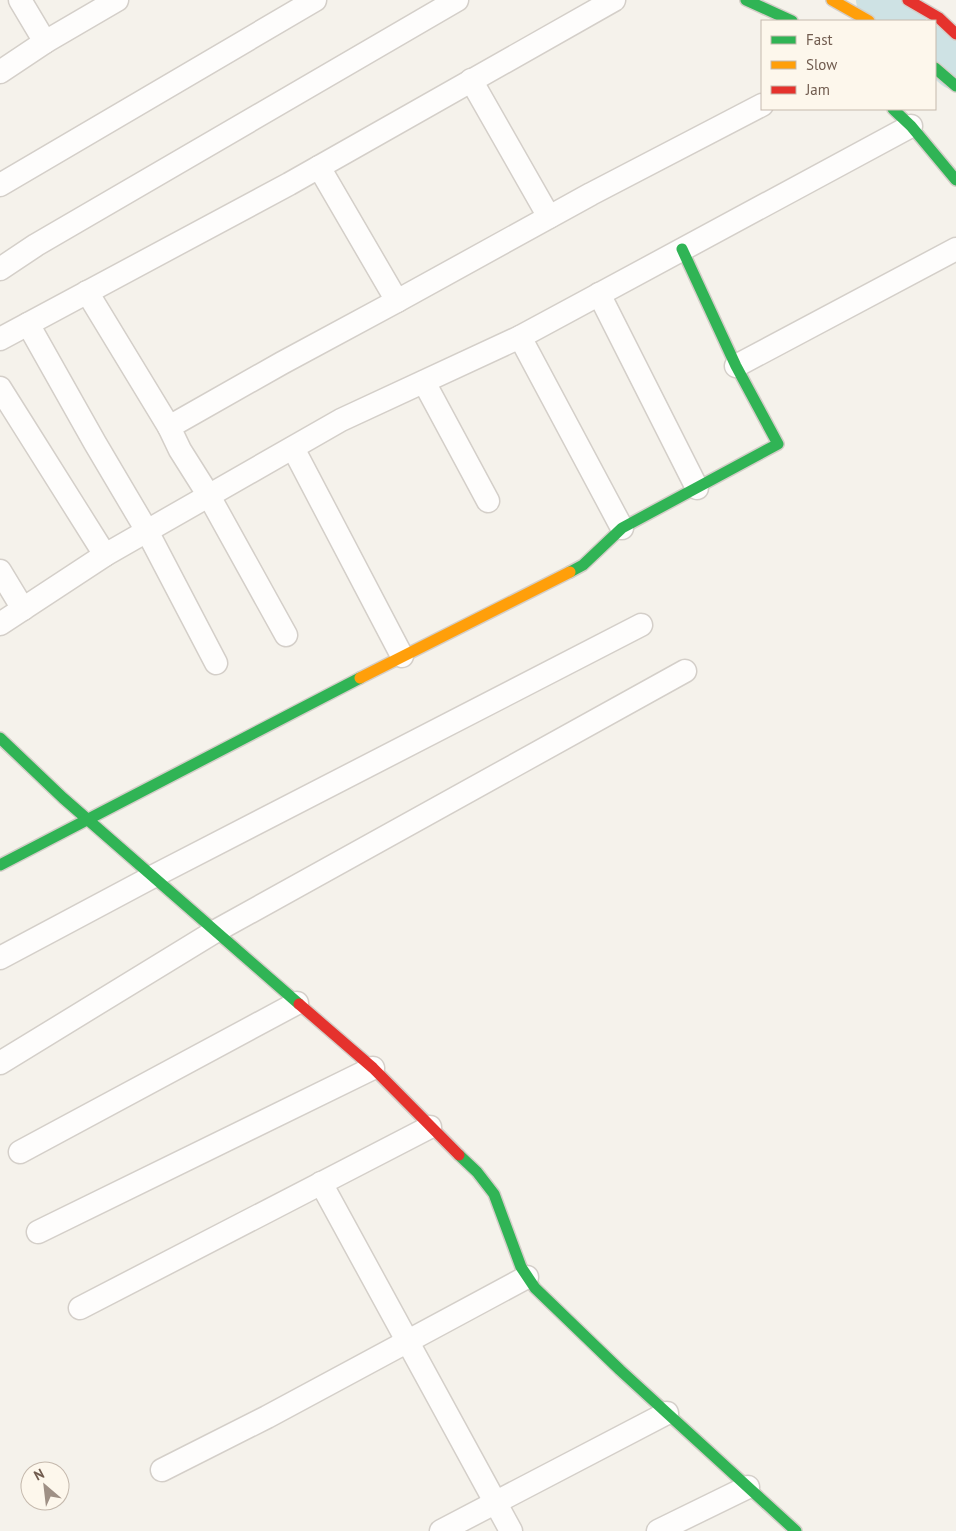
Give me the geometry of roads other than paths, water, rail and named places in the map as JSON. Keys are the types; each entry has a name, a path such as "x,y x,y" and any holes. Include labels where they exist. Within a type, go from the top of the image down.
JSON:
{"main road":[{"path":"746,0 790,20"},
{"path":"832,0 867,20"},
{"path":"908,0 940,18 956,34"},
{"path":"936,69 956,86"},
{"path":"894,110 956,180"},
{"path":"0,865 402,656 583,565 622,528 778,444 736,366 682,249"},
{"path":"0,738 87,820 373,1068 477,1172 494,1194 520,1267 535,1288 620,1370 796,1531"}],"street":[{"path":"20,0 45,42"},
{"path":"0,72 45,42 117,0"},
{"path":"0,185 315,0"},
{"path":"0,269 36,245 457,0"},
{"path":"0,339 319,167 614,0"},
{"path":"471,80 548,217"},
{"path":"169,428 282,363 548,217 761,106"},
{"path":"0,624 105,555 341,420 520,337 910,126"},
{"path":"319,167 397,301"},
{"path":"736,366 956,249"},
{"path":"87,292 209,496 286,635"},
{"path":"599,294 697,488"},
{"path":"28,324 147,531 216,663"},
{"path":"520,337 622,528"},
{"path":"424,382 488,501"},
{"path":"0,388 105,555"},
{"path":"292,448 402,656"},
{"path":"0,571 23,609"},
{"path":"0,958 152,877 641,625"},
{"path":"0,1064 214,932 685,671"},
{"path":"20,1152 297,1003"},
{"path":"38,1232 373,1068"},
{"path":"80,1308 430,1127"},
{"path":"321,1183 406,1342 511,1531"},
{"path":"162,1470 267,1417 527,1277"},
{"path":"441,1531 667,1413"},
{"path":"658,1531 748,1487"}],"waterway":[{"path":"879,0 902,20"},
{"path":"936,50 956,67"}]}
